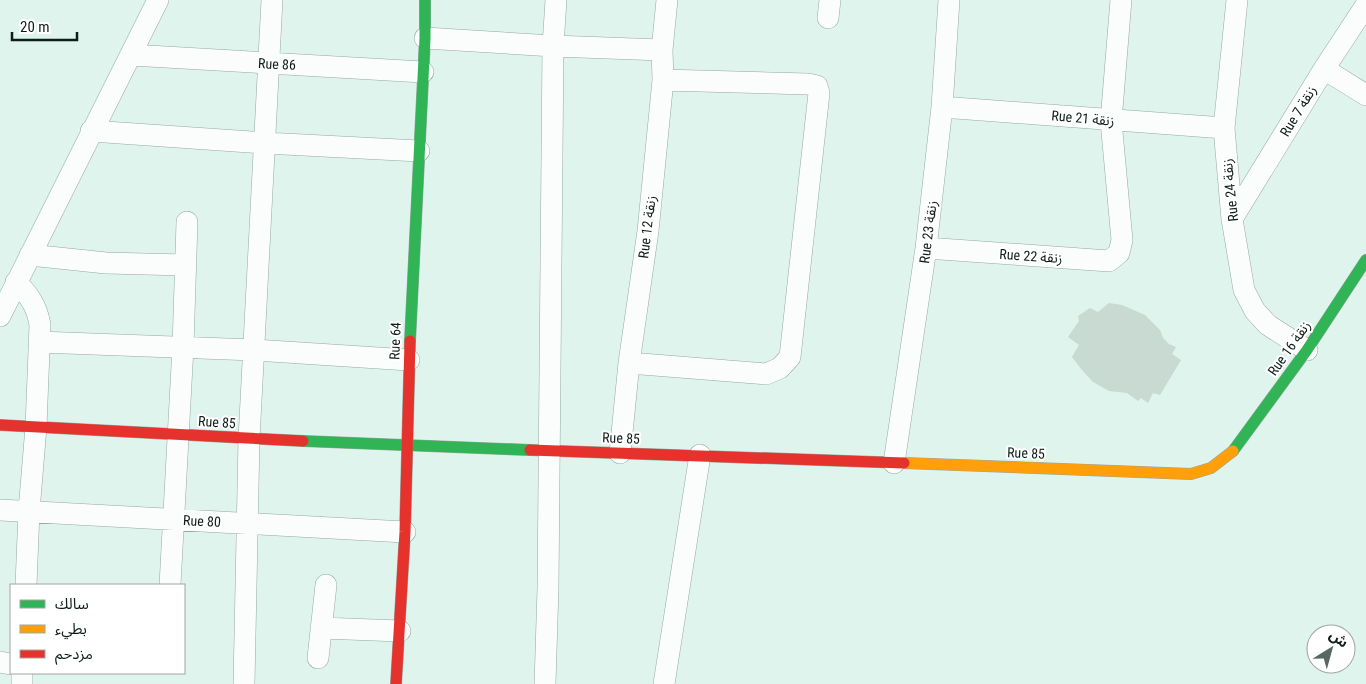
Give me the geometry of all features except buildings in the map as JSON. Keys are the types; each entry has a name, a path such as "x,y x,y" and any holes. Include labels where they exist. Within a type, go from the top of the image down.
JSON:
{"street":[{"path":"0,316 158,0"},
{"path":"244,684 249,439 272,0"},
{"name":"Rue 64","path":"396,684 405,532 409,360 425,38 425,0"},
{"path":"545,684 550,450 553,46 556,0"},
{"name":"Rue 12 زنقة","path":"620,453 629,363 648,231 663,80 662,50 667,0"},
{"name":"Rue 23 زنقة","path":"894,463 926,248 942,107 949,0"},
{"path":"1110,121 1121,0"},
{"name":"Rue 24 زنقة","path":"1237,0 1224,128 1232,219 1244,290 1255,311 1268,325 1307,350"},
{"name":"Rue 7 زنقة","path":"1232,219 1366,4"},
{"path":"425,38 553,46 662,50"},
{"name":"Rue 86","path":"131,55 423,72"},
{"path":"1324,69 1366,94"},
{"path":"629,363 766,374 780,368 790,357 819,93 817,86 808,84 663,80"},
{"name":"Rue 21 زنقة","path":"942,107 1224,128"},
{"name":"Rue 22 زنقة","path":"926,248 1109,261 1119,253 1122,240 1110,121"},
{"path":"92,132 419,151"},
{"path":"170,584 183,347 187,222"},
{"path":"30,255 106,262 185,265"},
{"name":"Rue 16 زنقة","path":"1234,450 1307,350 1366,260"},
{"path":"16,282 28,295 38,313 40,325 26,584"},
{"path":"39,342 254,350 409,360"},
{"name":"Rue 85","path":"0,425 408,446 1191,474 1211,468 1234,450"},
{"path":"664,684 700,455"},
{"name":"Rue 80","path":"0,510 405,532"},
{"path":"318,658 326,585"},
{"path":"321,628 400,631"}],"traffic: fast":[{"path":"410,341 425,38 425,0"},
{"path":"1233,451 1307,350 1366,260"},
{"path":"303,441 530,450"}],"traffic: slow":[{"path":"904,463 1191,474 1211,468 1233,451"}],"traffic: jam":[{"path":"396,684 405,532 410,341"},
{"path":"0,425 303,441"},
{"path":"530,450 904,463"}]}
